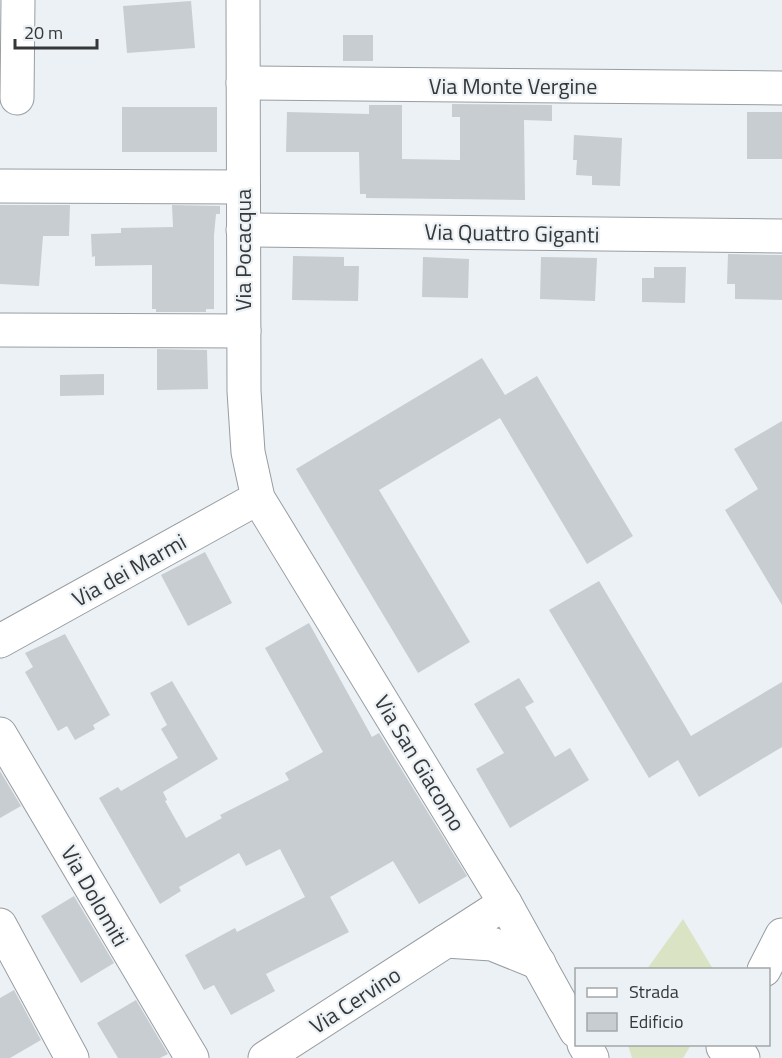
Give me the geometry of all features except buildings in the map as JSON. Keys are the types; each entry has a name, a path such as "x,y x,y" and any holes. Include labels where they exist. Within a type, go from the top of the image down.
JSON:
{"street":[{"path":"17,98 18,0"},
{"name":"Via Pocacqua","path":"243,0 244,331 248,452 258,498"},
{"name":"Via Monte Vergine","path":"243,84 782,88"},
{"path":"0,186 243,187"},
{"name":"Via Quattro Giganti","path":"243,230 782,236"},
{"path":"0,330 244,331"},
{"name":"Via dei Marmi","path":"0,641 258,498"},
{"name":"Via San Giacomo","path":"258,498 505,903 575,1029"},
{"name":"Via Dolomiti","path":"0,734 192,1058"},
{"name":"Via Cervino","path":"265,1058 505,903"},
{"path":"0,925 72,1058"},
{"path":"765,968 782,935"},
{"path":"446,941 492,944 538,963"}],"green space":[{"path":"683,919 712,968 648,968"},
{"path":"629,1046 690,1046 683,1058 632,1058"}]}
